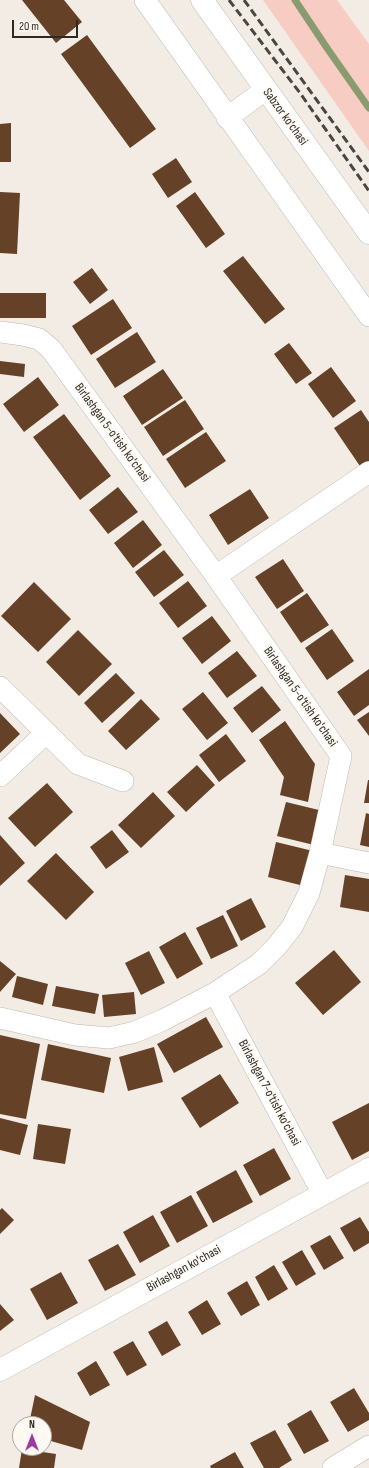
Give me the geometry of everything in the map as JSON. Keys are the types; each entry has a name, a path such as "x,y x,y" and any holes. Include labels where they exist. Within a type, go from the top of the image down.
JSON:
{"main road":[{"name":"Sabzor ko'chasi","path":"202,0 369,233"},
{"name":"Birlashgan ko'chasi","path":"0,1370 369,1169"}],"street":[{"path":"145,0 227,118 369,316"},
{"path":"227,118 266,90"},
{"name":"Birlashgan 5-o'tish ko'chasi","path":"0,332 39,339 51,349 216,576 341,756 320,854 309,893 292,927 277,946 259,964 214,993 156,1023 135,1032 109,1038 75,1035 0,1018"},
{"path":"216,576 369,472"},
{"path":"0,687 78,764 123,781"},
{"path":"0,776 46,733"},
{"path":"320,854 369,863"},
{"name":"Birlashgan 7-o'tish ko'chasi","path":"214,993 323,1194"},
{"path":"333,1468 365,1456"}],"shaded area":[{"path":"263,0 337,0 369,44 369,151"}],"building":[{"path":"22,0 64,0 82,22 56,43"},
{"path":"87,35 156,129 130,148 61,54"},
{"path":"11,123 11,162 0,162 0,124"},
{"path":"176,158 192,182 168,198 152,174"},
{"path":"0,192 20,193 17,254 0,253"},
{"path":"195,192 225,234 206,248 176,206"},
{"path":"243,256 285,309 265,324 223,271"},
{"path":"92,268 108,290 90,304 73,282"},
{"path":"0,293 46,293 46,318 0,318"},
{"path":"113,299 132,328 91,355 72,326"},
{"path":"137,332 156,362 115,388 96,359"},
{"path":"289,343 312,373 296,384 274,354"},
{"path":"0,361 25,364 24,377 0,374"},
{"path":"331,367 356,401 333,418 308,384"},
{"path":"163,369 183,398 142,425 123,396"},
{"path":"38,377 59,405 24,432 3,404"},
{"path":"185,400 204,429 163,456 144,427"},
{"path":"361,410 369,422 369,469 364,472 334,428"},
{"path":"64,414 111,476 80,500 33,437"},
{"path":"206,432 226,461 185,488 166,459"},
{"path":"118,487 138,512 108,534 89,510"},
{"path":"250,489 269,518 228,545 209,515"},
{"path":"143,520 162,545 133,568 114,543"},
{"path":"164,550 184,575 154,597 135,572"},
{"path":"283,559 304,591 277,609 255,577"},
{"path":"188,581 207,606 178,628 159,603"},
{"path":"34,582 71,619 38,652 1,616"},
{"path":"307,593 329,625 301,643 280,612"},
{"path":"212,616 231,641 202,664 182,638"},
{"path":"332,629 354,661 327,680 305,648"},
{"path":"78,630 112,664 79,696 46,662"},
{"path":"237,651 257,676 227,698 208,673"},
{"path":"369,669 369,705 354,716 337,692"},
{"path":"116,673 135,693 102,723 84,703"},
{"path":"262,686 281,710 252,733 233,708"},
{"path":"203,692 228,723 207,740 182,709"},
{"path":"141,699 160,719 126,750 108,731"},
{"path":"369,712 369,736 357,720"},
{"path":"0,713 20,734 0,753"},
{"path":"285,721 315,764 308,802 280,795 284,777 259,740"},
{"path":"226,734 246,761 219,782 199,755"},
{"path":"197,765 215,785 186,812 167,792"},
{"path":"368,780 369,803 364,803"},
{"path":"47,783 73,812 35,847 8,818"},
{"path":"153,792 175,816 141,848 118,825"},
{"path":"286,802 323,811 314,845 277,836"},
{"path":"366,813 369,814 369,847 360,845"},
{"path":"112,830 129,852 106,869 90,847"},
{"path":"0,835 25,863 0,886"},
{"path":"276,842 313,851 304,886 268,877"},
{"path":"56,853 94,892 66,920 27,881"},
{"path":"345,875 369,879 369,912 340,907"},
{"path":"251,898 266,927 241,941 226,911"},
{"path":"223,915 238,946 211,959 196,928"},
{"path":"185,932 203,964 177,979 159,947"},
{"path":"334,950 361,982 323,1015 295,983"},
{"path":"149,951 165,983 141,995 125,963"},
{"path":"0,961 16,974 0,992"},
{"path":"17,976 48,984 43,1005 12,997"},
{"path":"56,986 99,994 95,1014 52,1006"},
{"path":"134,992 136,1014 104,1017 102,995"},
{"path":"206,1017 223,1047 174,1073 157,1044"},
{"path":"0,1035 40,1044 26,1119 0,1114"},
{"path":"48,1044 111,1058 104,1093 41,1080"},
{"path":"154,1047 163,1082 128,1091 119,1057"},
{"path":"220,1074 239,1103 200,1128 181,1098"},
{"path":"369,1103 369,1151 352,1160 332,1122"},
{"path":"0,1118 28,1125 20,1155 0,1150"},
{"path":"38,1124 71,1129 65,1164 33,1159"},
{"path":"274,1148 291,1179 260,1196 243,1165"},
{"path":"236,1170 253,1202 213,1223 196,1192"},
{"path":"191,1195 208,1226 177,1243 160,1212"},
{"path":"2,1208 14,1220 0,1234 0,1210"},
{"path":"153,1215 170,1246 140,1263 123,1232"},
{"path":"360,1217 369,1232 369,1243 354,1252 340,1228"},
{"path":"330,1235 344,1258 324,1270 310,1246"},
{"path":"118,1244 136,1275 105,1291 88,1260"},
{"path":"302,1250 316,1274 296,1286 282,1262"},
{"path":"274,1265 288,1289 268,1301 255,1277"},
{"path":"61,1272 78,1303 47,1320 30,1289"},
{"path":"247,1281 260,1305 241,1316 227,1293"},
{"path":"207,1300 221,1324 202,1335 188,1312"},
{"path":"0,1304 14,1320 0,1331"},
{"path":"167,1321 181,1345 162,1356 148,1332"},
{"path":"133,1341 147,1365 127,1376 113,1352"},
{"path":"96,1361 110,1385 90,1396 77,1373"},
{"path":"354,1388 369,1413 369,1420 348,1432 330,1402"},
{"path":"35,1395 90,1422 82,1450 52,1441 52,1416 31,1416"},
{"path":"311,1410 329,1441 304,1454 287,1424"},
{"path":"275,1430 292,1460 279,1468 264,1468 250,1443"},
{"path":"235,1452 244,1468 211,1468 210,1466"},
{"path":"52,1453 56,1454 54,1468 19,1468 21,1456 52,1456"}],"waterway":[{"path":"295,0 369,108"}],"railway":[{"path":"229,0 300,93 369,191"},
{"path":"244,0 369,172"}]}
